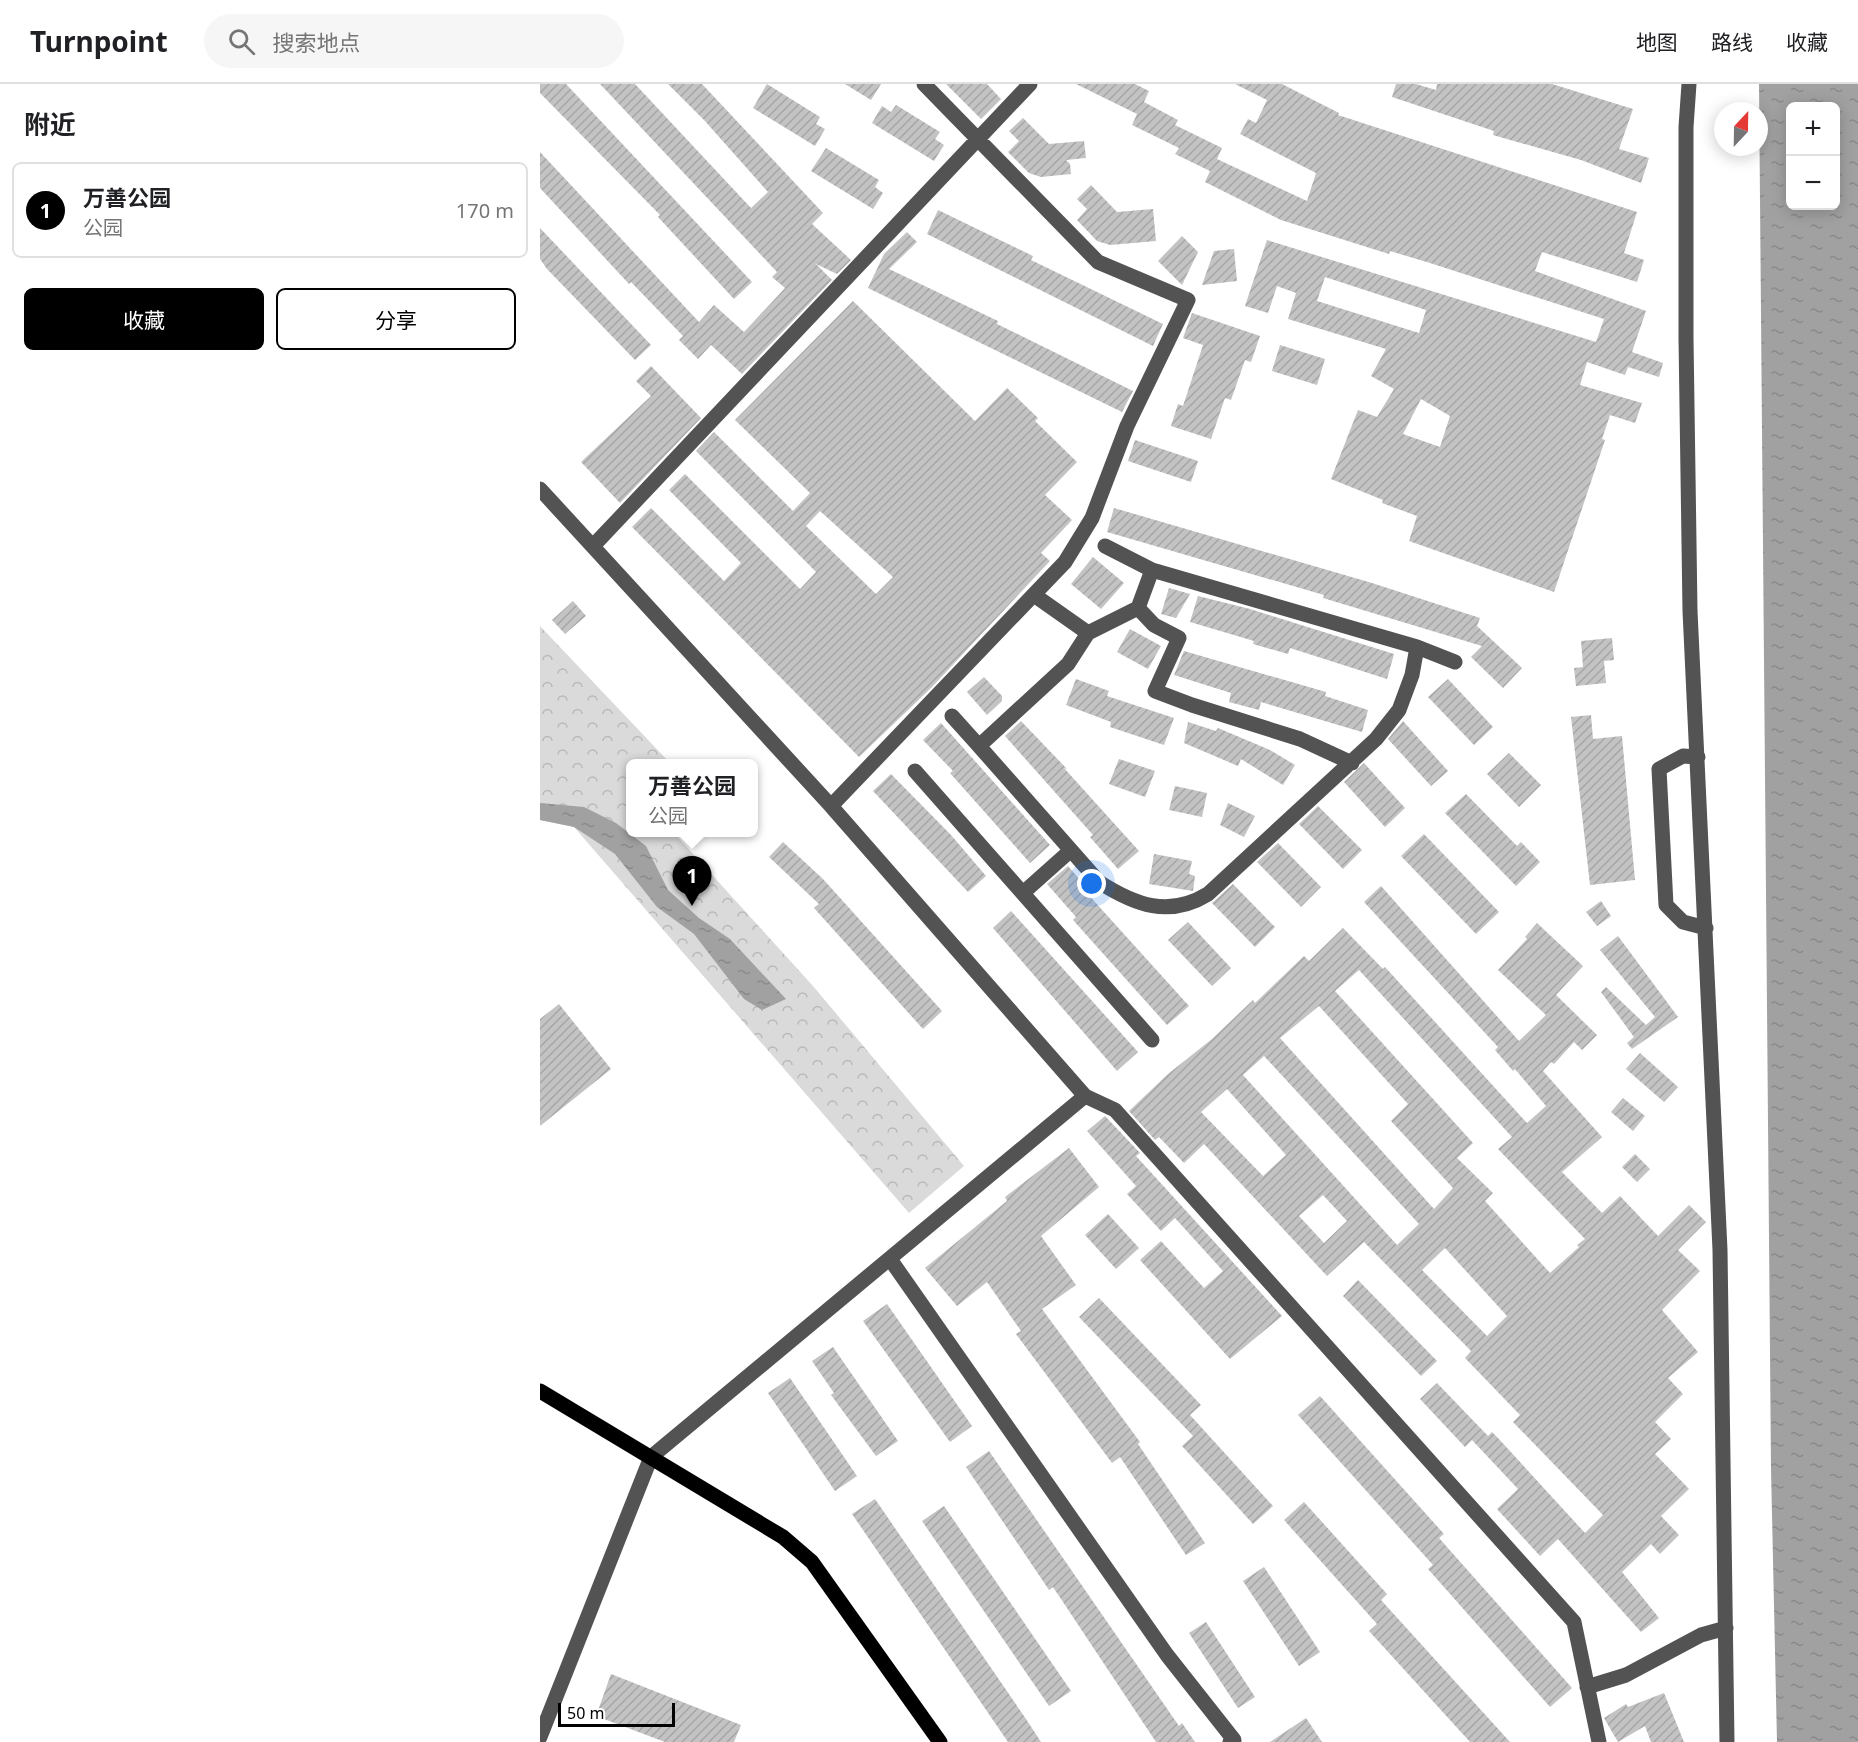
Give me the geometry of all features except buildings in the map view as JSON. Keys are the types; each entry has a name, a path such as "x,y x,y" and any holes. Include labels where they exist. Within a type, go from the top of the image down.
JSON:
{"main road":[{"path":"540,1391 783,1537 812,1562 940,1742"}],"street":[{"path":"831,806 1065,562 1092,518 1127,426 1188,300 1098,262 924,84"},
{"path":"594,545 1030,84"},
{"path":"1689,84 1686,127 1686,350 1690,611 1720,1250 1727,1742"},
{"path":"540,489 594,545 831,806 1085,1096 1115,1110 1574,1622 1599,1742"},
{"path":"1105,546 1152,570 1417,647 1455,662"},
{"path":"979,746 1068,664 1088,633 1138,608 1152,570"},
{"path":"1034,595 1088,633"},
{"path":"1138,608 1154,625 1179,638 1155,691 1192,705 1300,738 1352,763"},
{"path":"952,716 1099,882 1119,895 1146,905 1170,908 1191,905 1208,894 1352,763 1399,710 1412,675 1417,647"},
{"path":"1698,757 1683,756 1659,769 1666,905 1683,922 1706,928"},
{"path":"915,771 1152,1040"},
{"path":"1024,892 1070,851"},
{"path":"540,1737 651,1457 1085,1096"},
{"path":"890,1258 1167,1655 1233,1741"},
{"path":"1587,1687 1626,1675 1701,1635 1726,1628"}],"green space":[{"path":"540,626 666,759 626,759 626,837 678,837 813,986 964,1166 909,1213 574,827 540,820"}],"water":[{"path":"1759,84 1858,84 1858,1742 1777,1742 1771,1469 1760,156 1768,156 1768,102 1759,102"},
{"path":"540,803 584,807 616,823 626,831 626,837 634,837 646,846 668,890 699,918 730,939 786,999 762,1010 744,999 694,934 657,907 615,854 574,827 540,820"}],"place":[{"name":"万善公园","path":"692,906"}]}
